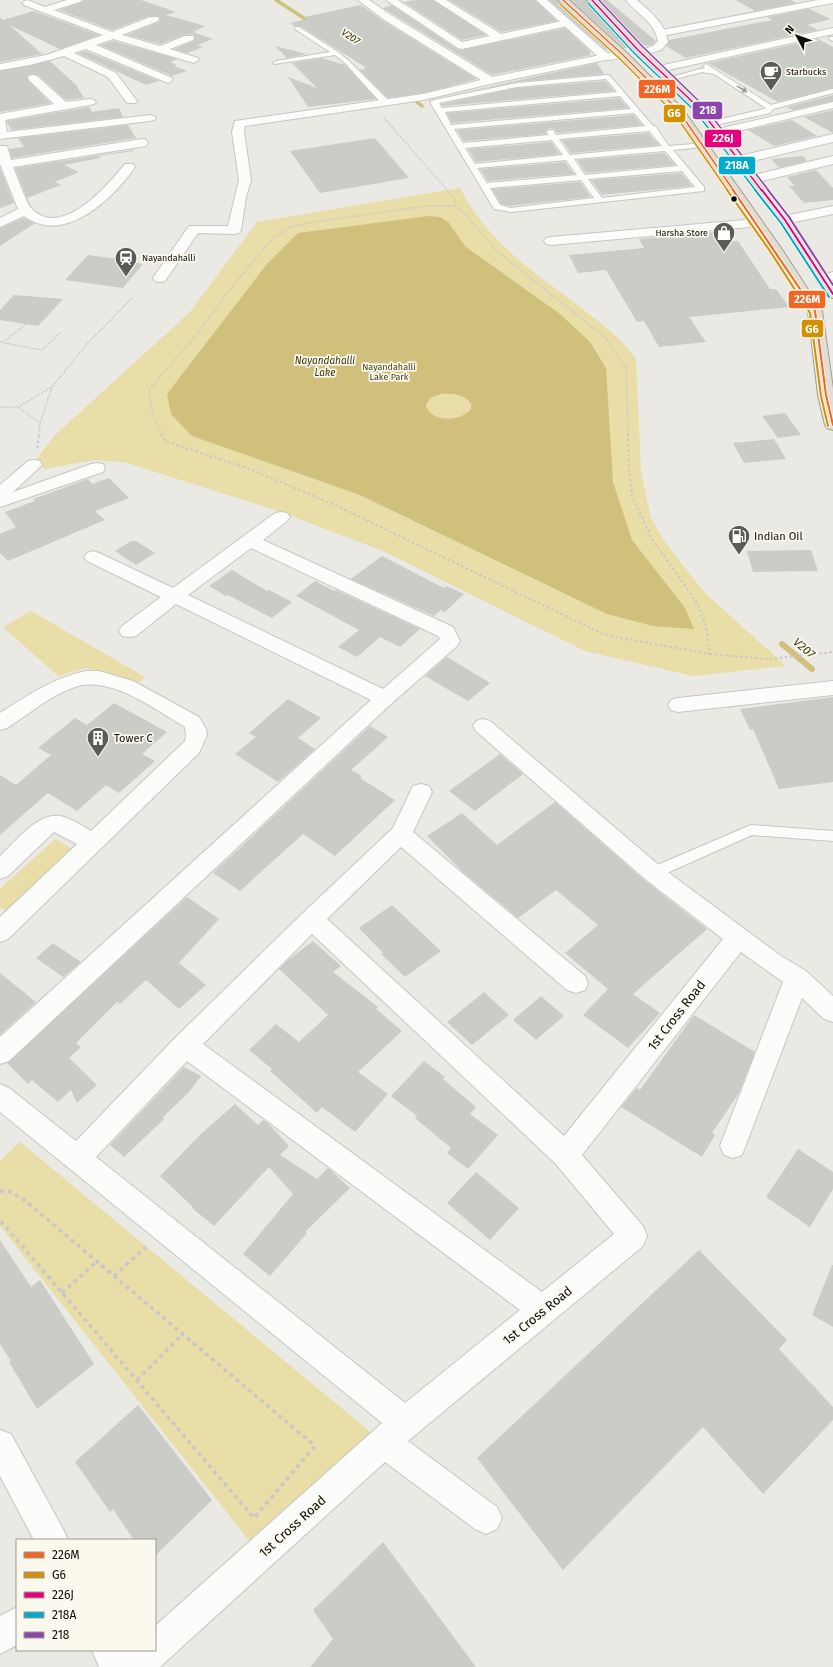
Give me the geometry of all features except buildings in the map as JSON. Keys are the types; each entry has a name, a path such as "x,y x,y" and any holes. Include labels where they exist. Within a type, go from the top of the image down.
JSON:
{"highway":[{"path":"564,0 622,54 678,110 815,312 826,395 833,425"},
{"path":"592,0 641,53 700,109 828,278 833,294"}],"street":[{"path":"44,10 77,0"},
{"path":"363,0 400,25 490,80 526,99"},
{"path":"391,0 474,53"},
{"path":"439,0 499,37"},
{"path":"541,0 605,57"},
{"path":"631,0 656,22 662,33 663,42 660,46 641,53"},
{"path":"662,33 833,0"},
{"path":"27,3 112,35 194,60"},
{"path":"400,25 459,12"},
{"path":"0,66 34,61 64,52 154,19"},
{"path":"462,45 567,23"},
{"path":"666,76 710,69 832,36"},
{"path":"666,76 832,36"},
{"path":"162,49 189,38"},
{"path":"86,45 168,80"},
{"path":"64,52 112,75 131,101"},
{"path":"526,99 605,57 622,54"},
{"path":"498,69 526,99"},
{"path":"33,78 63,106"},
{"path":"160,278 194,229 234,230 240,197 245,180 238,132 239,124 423,97 490,80"},
{"path":"0,117 90,102"},
{"path":"715,128 789,115 833,105"},
{"path":"789,115 803,123"},
{"path":"1,142 150,118"},
{"path":"0,121 1,142 6,164 25,210 42,221 55,221 85,210 101,199 129,167"},
{"path":"817,131 832,138"},
{"path":"740,160 832,138"},
{"path":"6,164 142,143"},
{"path":"754,179 833,160"},
{"path":"0,223 25,210"},
{"path":"785,220 833,210"},
{"path":"551,242 756,223"},
{"path":"0,494 34,465"},
{"path":"0,502 97,468"},
{"path":"129,631 174,595 251,541 281,517"},
{"path":"0,1053 385,698 450,641 446,632 251,541"},
{"path":"93,557 385,698"},
{"path":"0,723 45,694 72,682 87,678 101,679 134,689 192,722 197,728 198,734 192,748 1,929"},
{"path":"678,705 833,688"},
{"path":"483,726 653,873 773,963 797,978 833,1011"},
{"path":"77,1158 185,1045 312,919 402,834 421,792"},
{"path":"0,870 44,828 51,824 60,824 92,842"},
{"path":"402,834 576,983"},
{"path":"312,919 565,1155"},
{"name":"1st Cross Road","path":"156,1647 394,1433 633,1236 565,1155 714,966 739,937"},
{"path":"733,1146 797,978"},
{"path":"185,1045 542,1310"},
{"path":"0,1096 165,1230 394,1433 486,1518"},
{"path":"0,1445 51,1539"},
{"path":"0,1637 16,1625"},
{"path":"109,1651 117,1667"},
{"name":"1st Cross Road","path":"135,1667 152,1651"}],"lane":[{"path":"297,28 336,53 355,69 385,102"},
{"path":"276,63 336,53"},
{"path":"710,69 776,113 833,98"},
{"path":"449,127 526,99 608,77 636,112 669,148 701,189 506,210 497,207 460,146 449,127 440,110 434,102 526,99 621,94"},
{"path":"715,128 769,109 833,91"},
{"path":"526,99 600,201"},
{"path":"440,110 526,99 636,112"},
{"path":"460,146 652,128"},
{"path":"473,166 702,145"},
{"path":"485,186 685,168"},
{"path":"653,873 751,830 833,836"}],"path":[{"path":"371,104 456,199 455,206"},
{"path":"710,654 706,626 697,603 652,539 632,496 629,470 626,368 606,338 496,250 467,216 455,206 426,206 308,222 290,226 271,240 231,288 197,334 149,390 152,416 165,441 250,470 337,506 605,635 710,654 770,659 833,652"},
{"path":"0,407 18,407 52,387 87,344 132,298"},
{"path":"1,342 26,324"},
{"path":"1,342 42,350 60,333"},
{"path":"34,465 40,423 52,387"},
{"path":"18,407 40,423"},
{"path":"0,1191 4,1190 11,1192 23,1199 315,1446 254,1518 0,1220"},
{"path":"114,1276 165,1230"},
{"path":"62,1293 97,1261"},
{"path":"137,1380 183,1334"}],"green space":[{"name":"Nayandahalli Lake","path":"460,188 471,207 484,224 511,253 609,330 636,359 641,472 651,518 664,541 705,593 786,666 693,676 585,651 383,551 275,510 124,462 95,460 44,469 37,459 54,436 190,312 257,222"},
{"path":"31,611 145,677 139,682 86,668 58,676 3,627"},
{"path":"55,839 74,850 7,912 0,907 0,889"},
{"path":"20,1142 374,1435 255,1548 0,1226 0,1161"}],"water":[{"name":"Nayandahalli Lake","path":"429,216 440,217 448,222 466,247 560,314 590,342 606,368 613,482 632,540 685,608 694,629 653,626 607,614 360,495 192,436 171,414 167,394 267,264 298,233","holes":["441,394 454,394 462,396 471,404 471,409 461,416 447,419 440,418 429,412 426,406 430,399"]}],"waterway":[{"name":"V207","path":"276,0 313,24"},
{"name":"V207","path":"417,102 422,106"},
{"name":"V207","path":"782,644 812,669"}],"transit line":[{"name":"226M","path":"563,0 622,54 678,110 774,248 815,311 826,395 833,425"},
{"name":"226J","path":"592,0 638,50 700,109 785,220 833,294"},
{"name":"218","path":"599,0 642,46 704,106 789,217 833,285"},
{"name":"218A","path":"588,3 635,54 696,112 781,223 829,297"},
{"name":"G6","path":"560,4 619,58 674,113 770,251 810,313 821,396 828,426"}],"place":[{"name":"Starbucks","path":"771,92"},
{"name":"Harsha Store","path":"724,252"},
{"name":"Nayandahalli","path":"126,278"},
{"name":"Indian Oil","path":"739,556"},
{"name":"Tower C","path":"98,758"}],"park label":[{"name":"Nayandahalli Lake Park","path":"389,372"}]}
